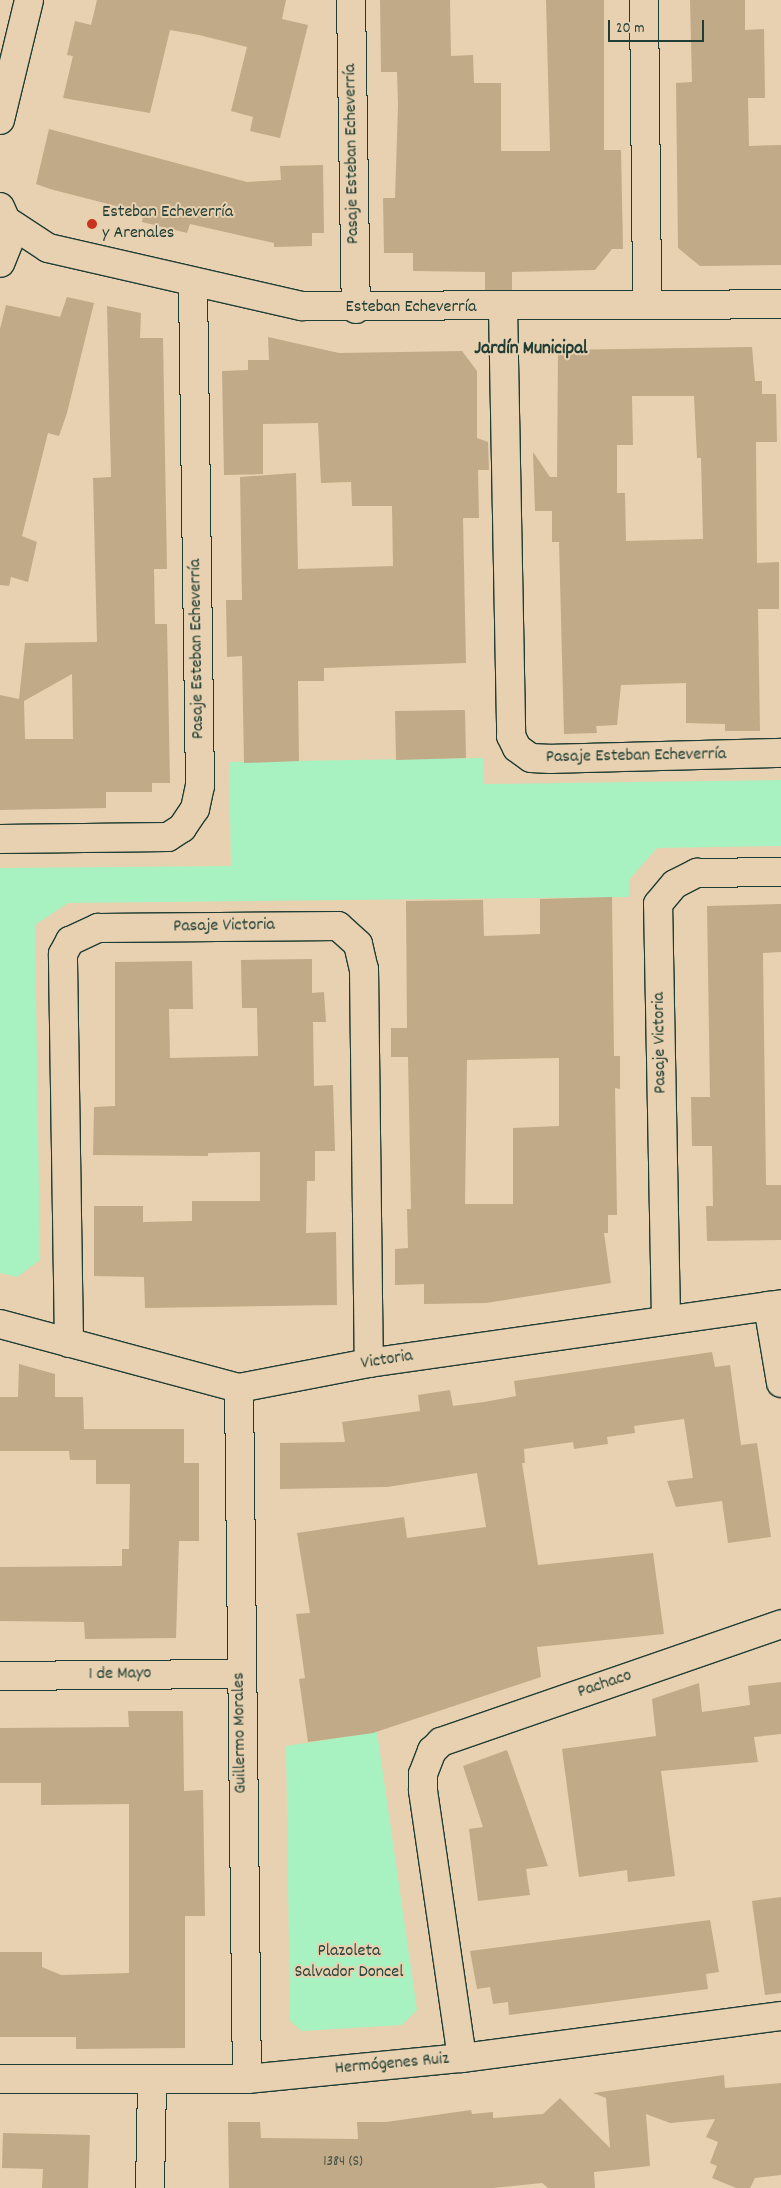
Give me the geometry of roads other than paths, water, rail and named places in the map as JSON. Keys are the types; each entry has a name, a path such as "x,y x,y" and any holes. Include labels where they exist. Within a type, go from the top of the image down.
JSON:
{"street":[{"path":"0,120 30,0"},
{"name":"Pasaje Esteban Echeverría","path":"351,0 356,308"},
{"path":"644,0 647,306"},
{"path":"3,211 12,234 3,259"},
{"name":"Esteban Echeverría","path":"3,211 48,248 302,306 356,308 781,304"},
{"name":"Esteban Echeverría","path":"3,259 48,248"},
{"name":"Pasaje Esteban Echeverría","path":"0,839 168,837 182,828 194,809 200,786 193,282"},
{"name":"Pasaje Esteban Echeverría","path":"503,307 511,736 517,748 531,758 552,759 781,753"},
{"name":"Pasaje Victoria","path":"666,1318 658,904 676,884 697,873 781,872"},
{"name":"Pasaje Victoria","path":"69,1343 63,954 70,941 98,928 338,926 358,944 364,969 369,1364"},
{"path":"774,1305 781,1383"},
{"name":"Victoria","path":"0,1324 239,1388 369,1364 666,1318 774,1305"},
{"name":"Guillermo Morales","path":"239,1388 240,1674 247,2079"},
{"name":"Pachaco","path":"462,2058 423,1790 423,1774 432,1751 441,1742 781,1624"},
{"name":"1 de Mayo","path":"0,1676 240,1674"},
{"name":"Hermógenes Ruiz","path":"0,2079 247,2079 462,2058 781,2016"},
{"path":"150,2188 152,2079"}],"place":[{"name":"Esteban Echeverría y Arenales","path":"92,224"}],"district":[{"name":"Jardín Municipal","path":"531,350"}],"park label":[{"name":"Plazoleta Salvador Doncel","path":"349,1964"}]}
